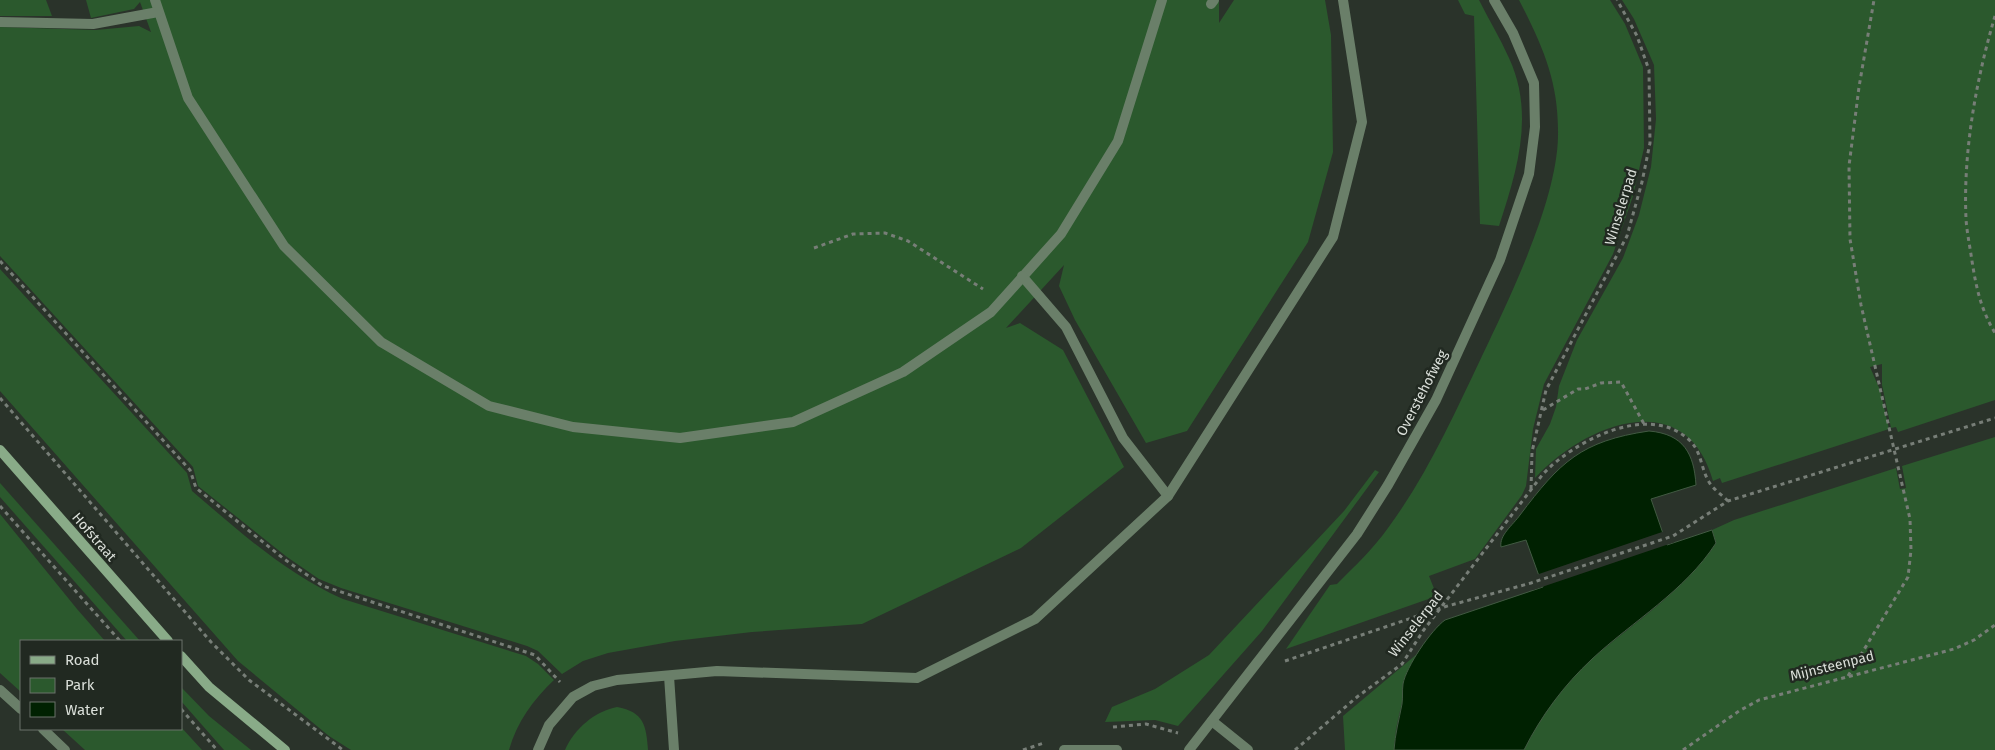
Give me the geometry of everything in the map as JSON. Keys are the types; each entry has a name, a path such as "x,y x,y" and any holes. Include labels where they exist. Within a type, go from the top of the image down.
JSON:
{"main road":[{"name":"Hofstraat","path":"0,450 167,640"},
{"path":"182,657 209,687 285,750"}],"street":[{"path":"155,0 188,98 284,246 381,342 489,406 573,427 680,438 794,422 903,372 991,312 1061,234 1118,141 1162,0"},
{"path":"538,750 549,725 572,697 593,686 617,680 717,671 917,678 1035,620 1168,496 1334,237 1362,122 1343,0"},
{"name":"Overstehofweg","path":"1189,750 1356,534 1388,485 1436,400 1500,260 1530,174 1535,126 1534,83 1513,33 1494,0"},
{"path":"0,22 93,24 158,12"},
{"path":"1022,276 1066,327 1124,438 1168,496"},
{"path":"669,676 674,750"},
{"path":"0,690 20,708"},
{"path":"1212,721 1248,750"},
{"path":"44,730 65,750"},
{"path":"1064,750 1117,750"}],"path":[{"name":"Winselerpad","path":"1531,490 1532,452 1550,381 1614,264 1627,236 1648,153 1649,70 1637,36 1617,0"},
{"path":"1848,676 1908,577 1911,550 1910,519 1861,305 1850,239 1848,196 1858,95 1874,0"},
{"path":"1995,16 1979,80 1970,136 1966,220 1976,286 1984,316 1995,333"},
{"path":"814,248 853,234 885,233 908,241 1001,300"},
{"path":"0,261 190,470 196,488 289,564 323,586 346,595 535,655 548,667 572,697"},
{"path":"1542,410 1578,389 1585,389 1601,383 1621,382 1644,425"},
{"path":"0,398 211,642 249,680 343,750"},
{"path":"1280,663 1444,606 1531,583 1673,536 1728,501 1995,418"},
{"name":"Winselerpad","path":"1295,750 1357,697 1402,664 1423,631 1531,490 1558,459 1585,442 1612,431 1644,425 1668,427 1688,438 1702,458 1709,482 1728,501"},
{"path":"0,506 119,640"},
{"name":"Mijnsteenpad","path":"1683,750 1739,711 1759,700 1954,649 1974,640 1995,625"},
{"path":"182,710 217,750"}],"green space":[{"path":"0,0 46,0 52,16 0,16"},
{"path":"86,0 1219,0 1219,23 1234,0 1325,0 1331,35 1333,152 1308,242 1187,431 1146,443 1075,320 1059,286 1064,265 1006,328 1020,323 1063,350 1124,467 1021,548 862,624 752,632 675,641 608,653 583,661 562,674 538,651 527,646 341,588 319,579 287,557 198,486 193,467 0,256 0,27 96,30 139,26 151,32 140,2 134,9 91,18"},
{"path":"1458,0 1479,0 1509,58 1517,79 1521,100 1522,121 1517,163 1499,226 1480,224 1474,16 1465,14"},
{"path":"1519,0 1610,0 1625,24 1643,67 1644,148 1633,196 1613,254 1544,384 1533,429 1526,486 1522,495 1475,559 1429,576 1437,596 1286,649 1330,585 1337,584 1364,557 1388,528 1415,487 1450,422 1493,332 1518,278 1541,219 1556,162 1558,117 1548,65"},
{"path":"1622,0 1995,0 1995,400 1898,432 1896,427 1891,428 1882,385 1882,364 1870,367 1880,390 1889,429 1722,483 1720,478 1713,481 1700,451 1681,432 1658,423 1632,422 1606,429 1580,442 1556,459 1535,478 1536,449 1550,424 1556,407 1559,386 1577,340 1623,258 1639,215 1651,167 1656,119 1654,65 1634,19"},
{"path":"0,269 187,473 192,491 264,551 302,577 343,599 526,656 538,664 554,680 539,695 521,721 509,750 351,750 329,736 238,661 0,391"},
{"path":"1995,437 1995,750 1524,750 1546,713 1572,678 1593,658 1675,591 1704,560 1716,543 1712,530 1734,520 1896,468 1900,489 1906,488 1902,466"},
{"path":"1375,470 1379,472 1262,631 1178,726 1155,720 1105,722 1112,707 1155,689 1209,655 1344,511"},
{"path":"0,483 139,640 126,640 0,497"},
{"path":"0,514 104,640 20,640 20,691 0,673"},
{"path":"1417,654 1403,683 1402,702 1394,750 1345,750 1343,716"},
{"path":"182,688 209,716 251,750 224,750 182,702"},
{"path":"617,707 633,712 642,721 648,750 565,750 574,735 586,722 601,712"},
{"path":"182,728 202,750 85,750 63,730 182,730"}],"water":[{"path":"1649,431 1671,436 1679,441 1693,464 1696,485 1651,499 1667,545 1712,530 1716,543 1703,560 1674,591 1608,645 1572,679 1554,701 1524,750 1394,750 1405,677 1426,640 1439,625 1445,620 1543,587 1526,540 1501,547 1502,538 1507,530 1547,481 1574,457 1606,441"}],"pier":[{"path":"1665,531 1668,542 1674,540 1675,542 1533,590 1532,588 1540,585 1536,575"}]}
